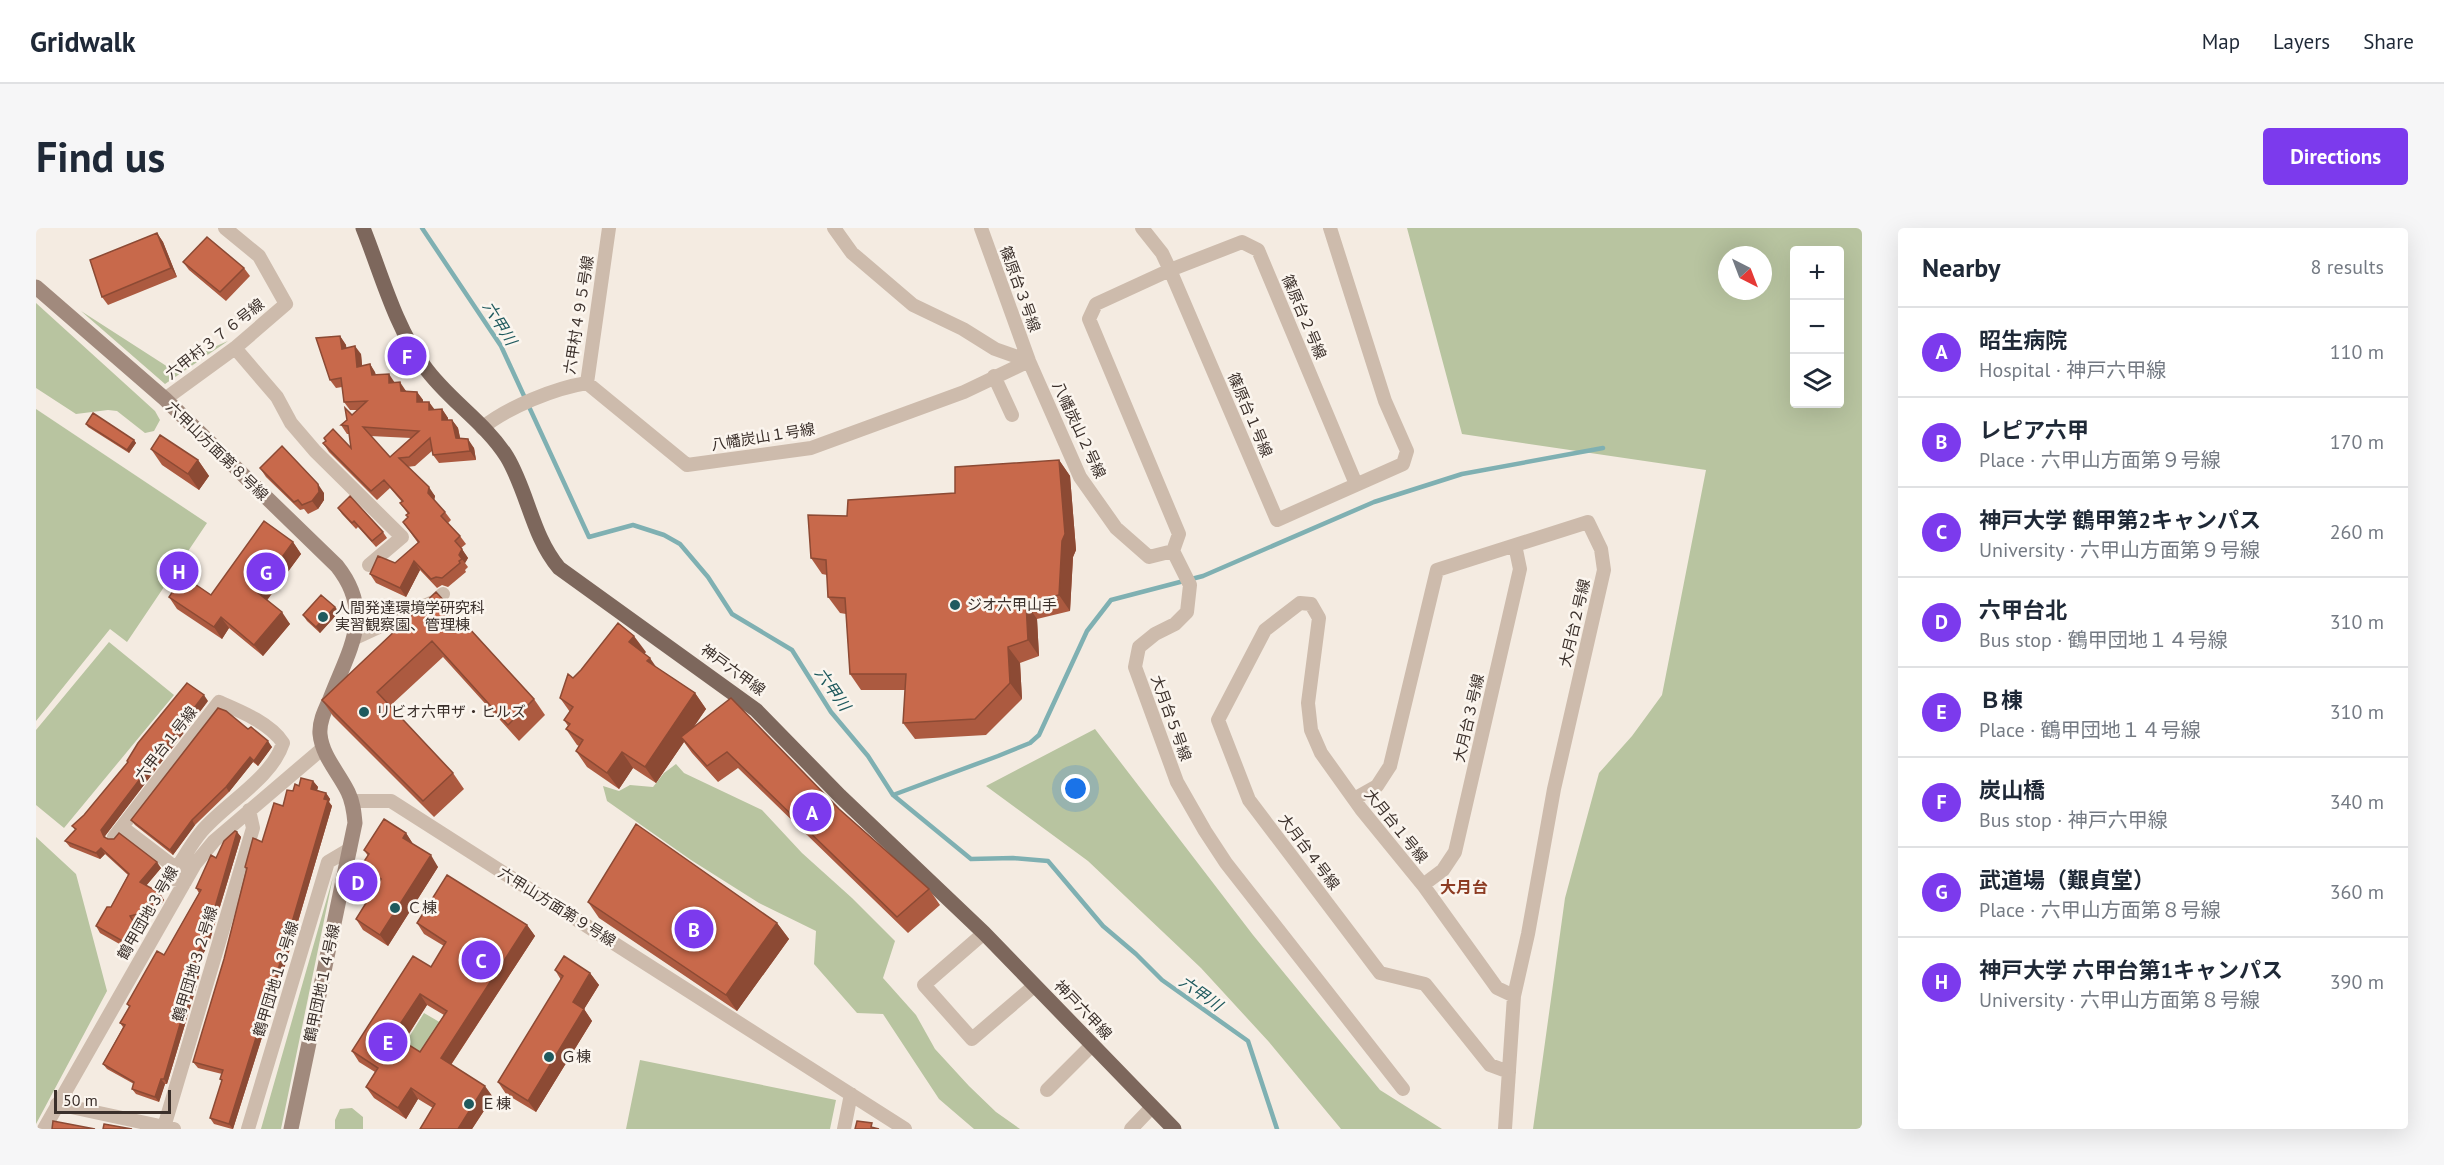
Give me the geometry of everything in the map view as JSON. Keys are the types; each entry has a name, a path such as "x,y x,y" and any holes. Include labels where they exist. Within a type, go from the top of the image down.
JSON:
{"main road":[{"name":"神戸六甲線","path":"363,228 409,344 438,383 507,456 540,537 559,568 747,701 840,796 984,933 1174,1129"}],"street":[{"name":"六甲村３７６号線","path":"165,399 235,348 286,304 259,256 225,228"},
{"name":"六甲村４９５号線","path":"482,428 494,418 508,411 561,389 587,383 609,228"},
{"path":"834,228 852,253 914,305 963,329 995,349 1029,361"},
{"name":"篠原台３号線","path":"981,228 1029,361"},
{"path":"1142,228 1162,253 1170,270 1096,304 1089,319 1179,534 1173,551"},
{"name":"篠原台１号線","path":"1170,270 1277,520 1403,464 1407,451 1385,400 1330,228"},
{"name":"篠原台２号線","path":"1170,270 1242,242 1258,250 1356,484"},
{"name":"六甲山方面第８号線","path":"36,287 165,399 337,566 355,596 358,610 353,639"},
{"path":"235,348 277,397 291,423 315,451 402,537 369,565"},
{"name":"八幡炭山１号線","path":"587,383 687,465 811,448 964,392 1029,361"},
{"name":"八幡炭山２号線","path":"1029,361 1080,477 1116,528 1149,556 1173,551"},
{"path":"994,376 1012,415"},
{"name":"大月台２号線","path":"1354,799 1377,786 1390,766 1437,570 1588,522 1601,549 1604,570 1554,789 1528,934 1514,996"},
{"name":"大月台３号線","path":"1423,885 1443,870 1455,852 1520,569 1515,545"},
{"name":"大月台５号線","path":"1173,551 1190,585 1187,612 1175,624 1155,634 1139,647 1135,667 1177,782 1226,863 1403,1089"},
{"path":"352,801 323,748 320,734 322,719 353,639 435,601 443,594"},
{"name":"大月台１号線","path":"1300,603 1311,604 1319,618 1308,703 1311,730 1330,768 1423,885 1497,988 1514,996"},
{"name":"大月台４号線","path":"1300,603 1265,630 1218,720 1249,800 1380,973 1425,984 1490,1065 1509,1072"},
{"name":"六甲台１号線","path":"177,868 118,832 219,702 242,712 278,735 283,742 274,761 201,832 177,868 170,878 184,882"},
{"name":"鶴甲団地３号線","path":"44,1129 195,864 214,841 323,748"},
{"name":"鶴甲団地１４号線","path":"291,1129 355,823 352,801"},
{"name":"六甲山方面第９号線","path":"352,801 391,801 905,1129"},
{"name":"鶴甲団地３２号線","path":"169,1128 253,828 249,810"},
{"name":"鶴甲団地１３号線","path":"248,1129 328,862 350,849"},
{"path":"984,933 924,985 972,1039 1034,986"},
{"path":"1506,1129 1514,996"},
{"path":"1047,1089 1092,1045"},
{"path":"844,1129 851,1094"},
{"path":"57,1104 169,1128"},
{"path":"1131,1129 1152,1107"}],"green space":[{"path":"1407,228 1862,228 1862,1129 1533,1129 1565,898 1599,773 1632,736 1662,695 1706,470 1462,434"},
{"path":"36,303 155,411 160,420 154,431 145,433 117,411 76,414 36,388"},
{"path":"81,311 168,367 228,341 165,384"},
{"path":"36,409 207,523 127,642 110,629 36,721"},
{"path":"109,642 174,695 64,828 36,805 36,730"},
{"path":"1095,729 1253,935 1380,1090 1442,1129 1341,1129 1269,1042 1201,968 1088,861 986,786"},
{"path":"676,764 684,773 762,810 802,853 895,941 883,978 916,1015 935,1049 996,1112 1020,1129 974,1129 939,1099 883,1014 857,1013 814,964 816,931 759,903 691,860 607,801 603,786 619,791 630,785 653,787 664,773"},
{"path":"36,837 76,874 107,991 36,1124"},
{"path":"333,877 281,1129 261,1129"},
{"path":"424,1013 448,1027 427,1060 404,1045"},
{"path":"640,1060 836,1100 830,1129 626,1129"},
{"path":"352,1108 363,1117 363,1129 335,1129 335,1120 340,1109"}],"building":[{"path":"157,233 171,268 102,297 90,260"},
{"path":"207,237 244,268 220,292 183,262"},
{"path":"340,336 342,349 355,346 357,367 370,364 372,375 389,374 389,383 400,382 401,391 417,392 417,402 429,402 429,410 442,409 442,420 452,420 456,438 468,439 470,451 433,455 430,438 409,457 399,458 429,487 428,493 445,512 441,516 460,536 455,541 462,549 459,555 462,559 442,578 431,579 414,561 400,588 370,574 378,556 395,563 419,542 403,522 409,513 400,503 403,501 384,480 371,491 323,443 326,441 324,438 333,429 351,448 348,426 341,425 347,420 345,408 352,415 367,401 344,402 341,378 330,380 316,338","holes":["363,427 419,431 390,457"]},
{"path":"93,413 134,440 127,450 86,424"},
{"path":"160,435 198,460 188,474 151,449"},
{"path":"282,446 318,484 319,492 312,501 302,505 298,500 294,502 260,468"},
{"name":"ジオ六甲山手","path":"1059,460 1065,534 1062,541 1059,595 1026,603 1028,640 1008,647 1010,683 975,719 903,723 906,674 850,674 845,598 828,597 826,560 811,558 808,515 847,516 848,500 955,493 955,467"},
{"path":"350,496 383,532 372,541 354,521 352,523 338,508"},
{"path":"264,521 293,542 257,592 282,612 254,645 221,617 214,627 169,597 183,576 211,595"},
{"name":"リビオ六甲ザ・ヒルズ","path":"436,592 534,699 508,725 432,641 377,692 453,773 423,801 322,700"},
{"path":"321,595 335,607 316,627 303,615"},
{"path":"618,623 634,636 629,642 650,658 647,661 695,693 645,767 622,752 607,773 576,751 583,740 566,729 570,724 564,720 573,707 560,698 568,674 573,678 581,670"},
{"path":"187,683 204,695 101,830 104,837 108,839 114,839 119,833 157,862 140,882 160,893 157,899 150,899 142,913 130,916 136,926 126,943 96,926 107,907 111,907 129,874 101,848 96,853 65,841 76,829 72,826 128,762 138,743"},
{"path":"731,698 839,809 929,889 897,917 727,752 707,766 681,737"},
{"path":"218,708 226,711 248,729 251,727 268,741 254,761 250,757 226,787 192,820 170,850 131,820"},
{"path":"301,778 313,781 311,789 326,793 324,799 328,800 268,1004 263,1003 256,1027 259,1028 229,1124 210,1118 223,1070 193,1062 224,959 253,838 262,842 274,803 283,806 287,790 293,791 295,784 299,786"},
{"name":"Ｃ棟","path":"384,819 406,833 403,838 431,855 380,935 356,919 381,879 361,866 369,854 364,850"},
{"path":"636,824 777,923 726,995 588,902"},
{"path":"235,831 237,832 206,938 191,965 196,966 192,983 164,1079 161,1079 155,1097 132,1089 134,1082 103,1064 125,1025 120,1023 130,1006 127,1004 157,951 164,955 201,890 196,888 211,855 216,858 224,841"},
{"path":"447,875 527,925 441,1058 485,1086 458,1129 420,1129 435,1104 411,1088 398,1108 366,1087 378,1068 352,1051 413,956 431,967 446,942 417,923","holes":["420,994 447,1011 420,1052 393,1035"]},
{"path":"564,956 590,973 573,1002 584,1009 528,1101 498,1082 563,976 555,970"},
{"path":"53,1121 95,1129 52,1129"},
{"path":"857,1121 872,1123 871,1127 879,1129 855,1129"},
{"path":"104,1124 132,1129 103,1129"}],"waterway":[{"name":"六甲川","path":"422,228 501,346 589,537 633,525 664,535 680,544 708,577 732,614 792,650 831,712 868,756 893,795 971,859 1013,858 1048,861 1103,926 1162,980 1248,1041 1277,1129"},
{"path":"893,795 1030,743 1039,735 1087,631 1111,600 1203,576 1374,502 1462,474 1603,448"}],"place":[{"name":"炭山橋","path":"407,356"},
{"name":"神戸大学 六甲台第1キャンパス","path":"179,571"},
{"name":"武道場（艱貞堂）","path":"266,572"},
{"name":"ジオ六甲山手","path":"955,605"},
{"name":"人間発達環境学研究科 実習観察園、管理棟","path":"323,617"},
{"name":"リビオ六甲ザ・ヒルズ","path":"364,712"},
{"name":"昭生病院","path":"812,812"},
{"name":"六甲台北","path":"358,882"},
{"name":"Ｃ棟","path":"395,908"},
{"name":"レピア六甲","path":"694,929"},
{"name":"神戸大学 鶴甲第2キャンパス","path":"481,960"},
{"name":"Ｂ棟","path":"388,1042"},
{"name":"Ｇ棟","path":"549,1057"},
{"name":"Ｅ棟","path":"469,1104"}],"district":[{"name":"大月台","path":"1464,887"}]}
